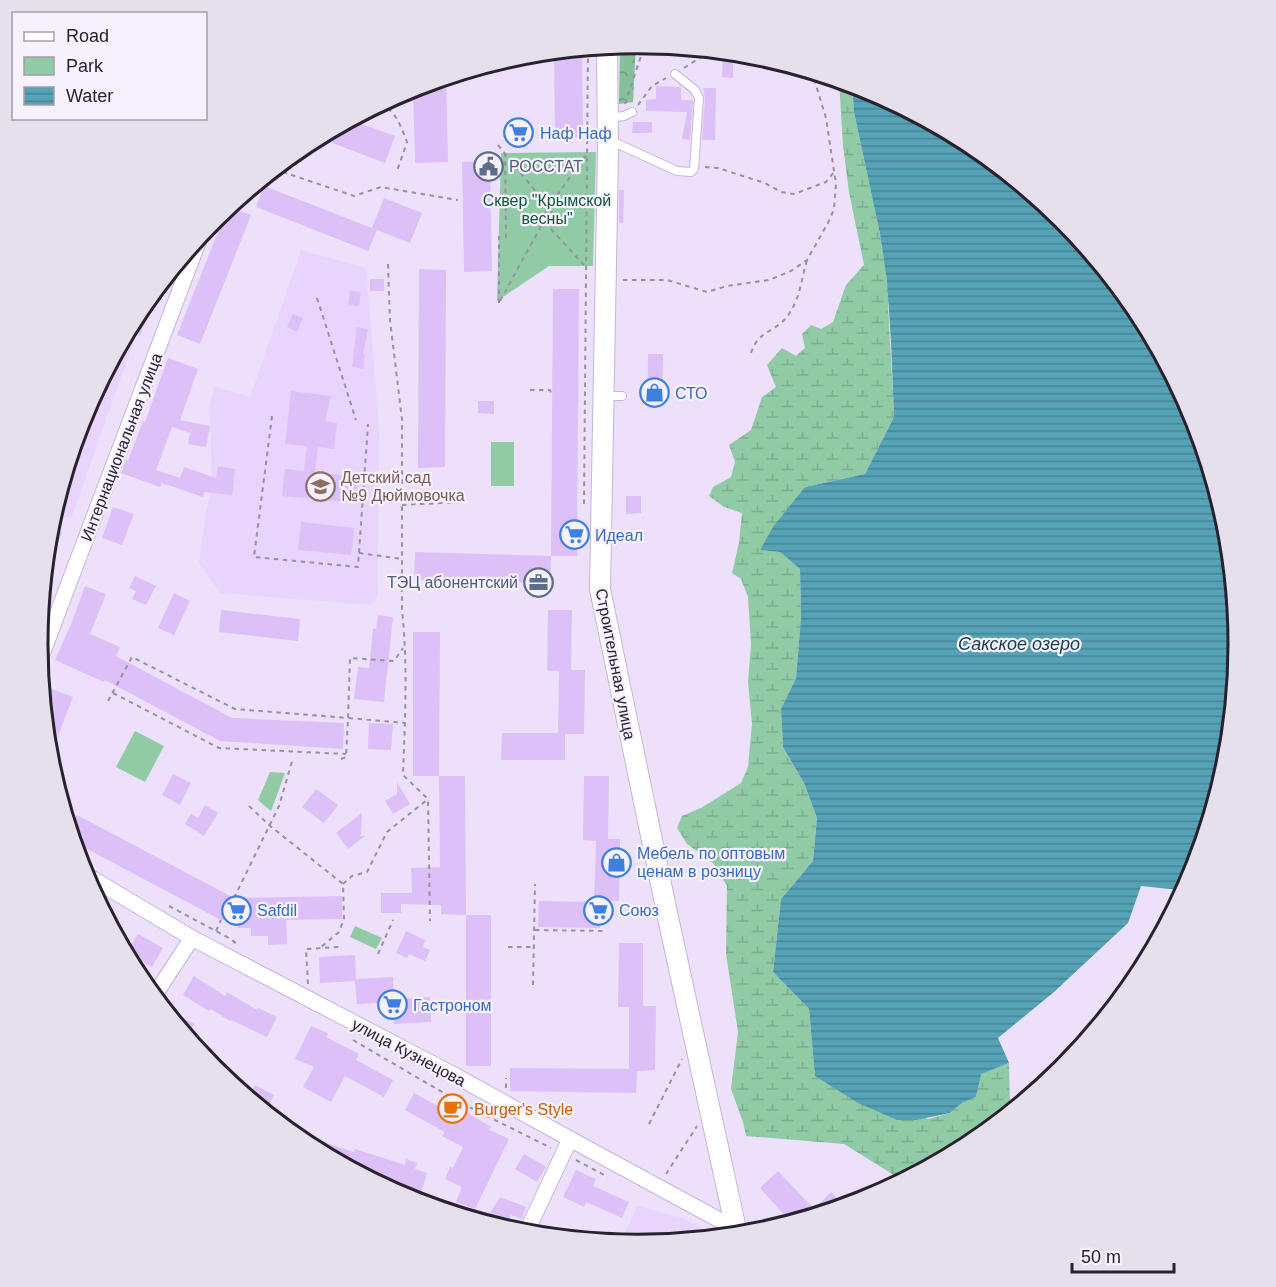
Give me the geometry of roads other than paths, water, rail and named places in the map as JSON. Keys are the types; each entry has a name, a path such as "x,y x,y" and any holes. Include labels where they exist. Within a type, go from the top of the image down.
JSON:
{"street":[{"name":"Строительная улица","path":"608,55 612,118 607,143 600,589 664,902 734,1225"},
{"name":"Интернациональная улица","path":"48,638 193,255"},
{"name":"улица Кузнецова","path":"99,883 192,938 456,1076 726,1226"},
{"path":"159,988 192,938"},
{"path":"531,1223 570,1139"}],"lane":[{"path":"607,143 618,144 677,171 691,172 695,166 699,98 695,90 675,74"},
{"path":"612,118 632,112"}],"water":[{"name":"Сакское озеро","path":"853,94 899,114 966,153 997,175 1055,226 1106,284 1149,348 1183,418 1197,454 1217,528 1227,605 1227,682 1217,759 1197,833 1174,889 1141,886 1128,923 1054,992 998,1038 1009,1063 981,1074 976,1097 962,1103 950,1113 916,1120 897,1120 858,1103 815,1076 809,1009 773,972 781,899 813,861 817,818 804,783 783,747 781,709 796,678 801,617 800,569 780,552 760,550 773,527 805,487 865,474 894,417 887,280 880,234 854,112"}],"place":[{"name":"Наф Наф","path":"519,133"},
{"name":"РОССТАТ","path":"488,166"},
{"name":"СТО","path":"654,393"},
{"name":"Детский сад №9 Дюймовочка","path":"320,486"},
{"name":"Идеал","path":"574,535"},
{"name":"ТЭЦ абонентский","path":"539,582"},
{"name":"Мебель по оптовым ценам в розницу","path":"616,862"},
{"name":"Safdil","path":"236,910"},
{"name":"Союз","path":"598,910"},
{"name":"Гастроном","path":"392,1005"},
{"name":"Burger's Style","path":"453,1109"}],"park label":[{"name":"Сквер \"Крымской весны\"","path":"547,209"}]}
